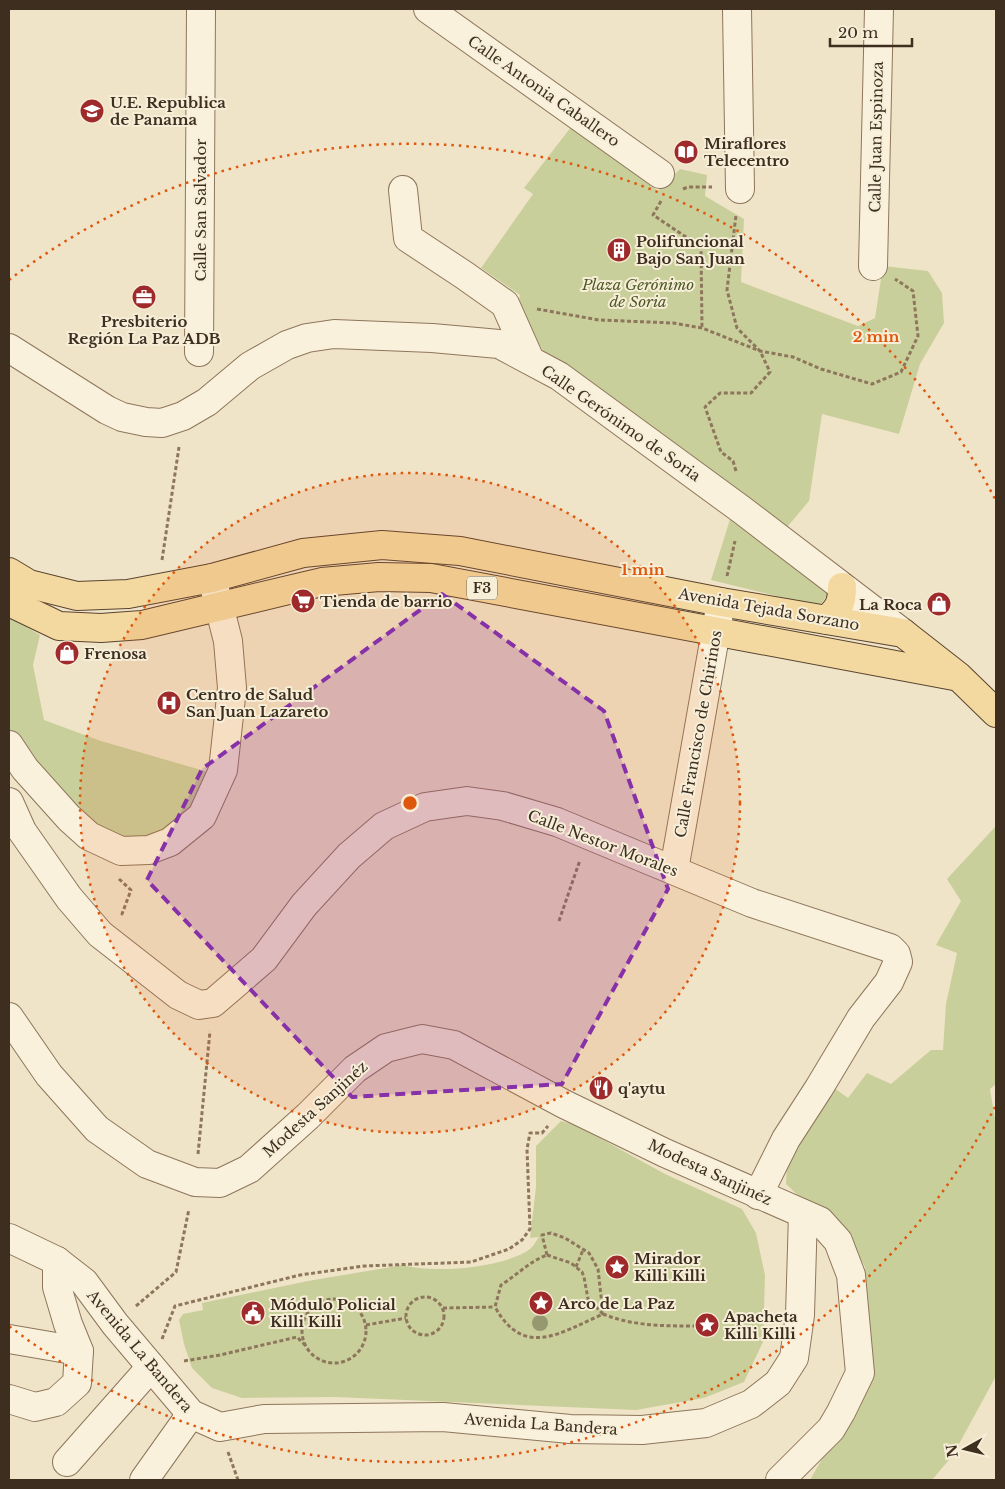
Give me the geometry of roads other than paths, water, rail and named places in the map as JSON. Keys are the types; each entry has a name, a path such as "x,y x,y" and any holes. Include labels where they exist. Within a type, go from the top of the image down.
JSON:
{"main road":[{"name":"Avenida Tejada Sorzano","path":"9,572 29,584 77,596 128,594 212,578 303,553 382,545 460,550 721,602 827,620 863,615 903,633 958,676 996,712"},
{"name":"Avenida Tejada Sorzano","path":"9,602 59,626 101,628 142,625 322,582 379,577 431,578 958,676"},
{"path":"827,620 838,609 842,599 842,587"},
{"path":"846,656 856,649 861,641 863,615"}],"street":[{"name":"Calle San Salvador","path":"199,352 200,9"},
{"name":"Calle Antonia Caballero","path":"428,9 668,187"},
{"path":"738,9 740,189"},
{"name":"Calle Juan Espinoza","path":"873,266 879,9"},
{"path":"404,190 408,238 505,304 530,360"},
{"name":"Calle Gerónimo de Soria","path":"9,348 107,410 122,417 162,423 183,416 207,402 250,366 287,345 307,338 334,334 432,338 499,344 560,376 742,510 842,587 863,615"},
{"path":"9,745 25,769 69,818 89,836 120,851 149,850 170,842 202,816 223,770 232,688 228,641 212,578"},
{"name":"Calle Francisco de Chirinos","path":"674,870 721,602"},
{"name":"Calle Nestor Morales","path":"9,802 22,831 69,898 100,934 178,995 199,1005 213,1003 264,959 304,905 349,856 384,826 425,807 467,801 502,806 557,822 752,903 890,948 896,954 898,962 889,982 861,1018 786,1139 758,1195"},
{"name":"Modesta Sanjinéz","path":"9,1016 49,1075 97,1129 147,1164 195,1182 220,1183 249,1170 308,1116 355,1069 386,1048 422,1039 454,1044 564,1104 758,1195 803,1214"},
{"path":"780,1480 830,1429 842,1412 860,1373 851,1275 838,1241 820,1221 803,1214"},
{"name":"Avenida La Bandera","path":"9,1238 57,1261 84,1282 115,1324 191,1414 220,1427 264,1419 443,1417 570,1429 642,1430 706,1423 751,1404 778,1383 794,1358 800,1316 803,1214"},
{"path":"9,1399 35,1407 56,1402 76,1383 79,1351 68,1324 57,1286 57,1261"},
{"path":"9,1340 79,1351"},
{"path":"67,1462 151,1367"},
{"path":"144,1480 191,1414"}],"place":[{"name":"U.E. Republica de Panama","path":"92,111"},
{"name":"Miraflores Telecentro","path":"686,152"},
{"name":"Polifuncional Bajo San Juan","path":"619,250"},
{"name":"Presbiterio Región La Paz ADB","path":"144,297"},
{"name":"Tienda de barrio","path":"303,601"},
{"name":"La Roca","path":"939,604"},
{"name":"Frenosa","path":"67,653"},
{"name":"Centro de Salud San Juan Lazareto","path":"169,703"},
{"name":"q'aytu","path":"601,1088"},
{"name":"Mirador Killi Killi","path":"617,1267"},
{"name":"Arco de La Paz","path":"541,1303"},
{"name":"Módulo Policial Killi Killi","path":"253,1313"},
{"name":"Apacheta Killi Killi","path":"707,1325"}],"park label":[{"name":"Plaza Gerónimo de Soria","path":"638,292"}]}
